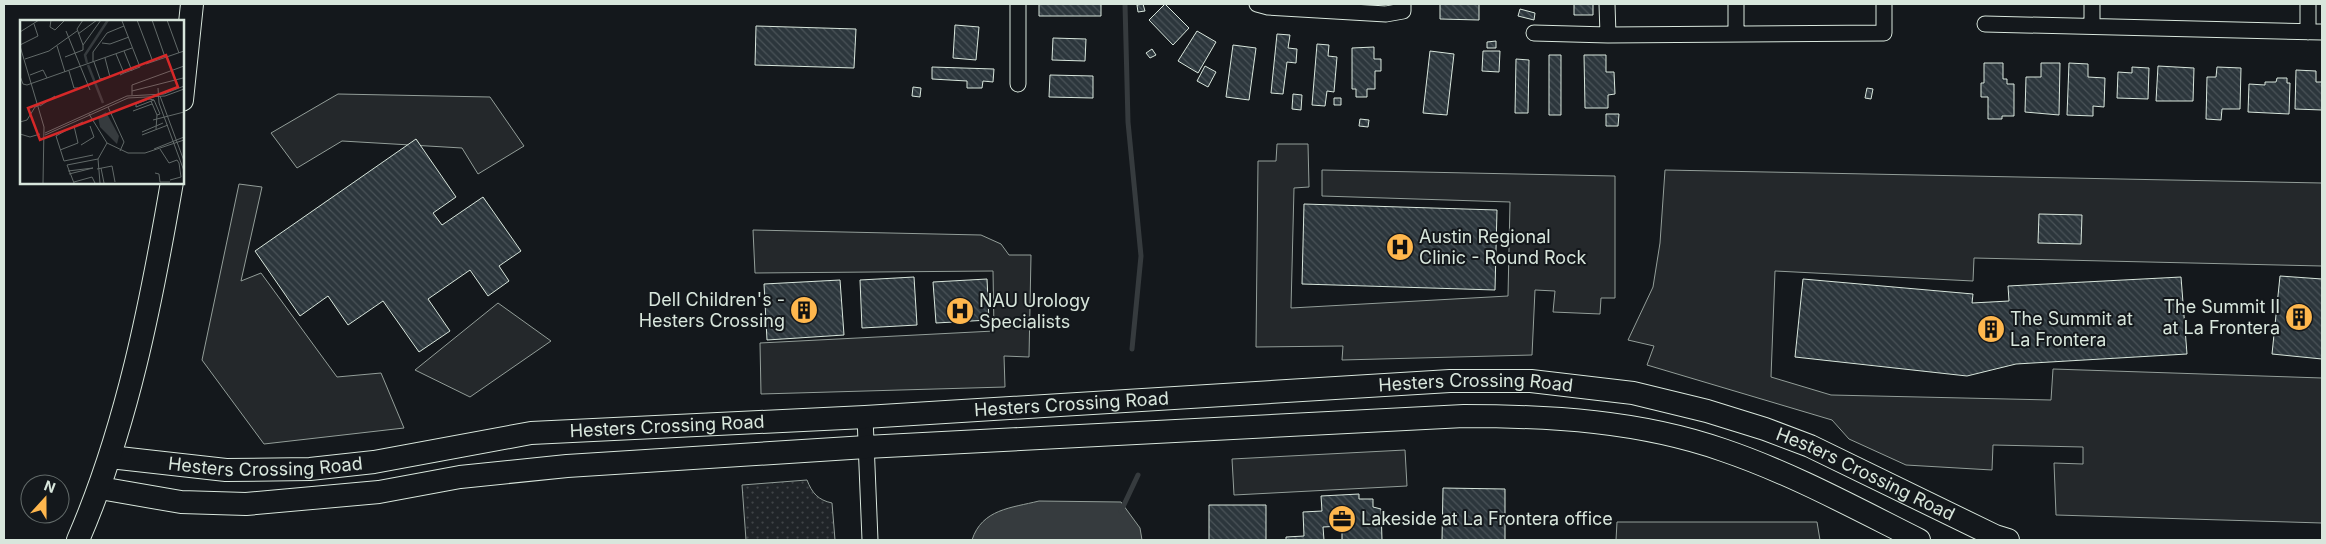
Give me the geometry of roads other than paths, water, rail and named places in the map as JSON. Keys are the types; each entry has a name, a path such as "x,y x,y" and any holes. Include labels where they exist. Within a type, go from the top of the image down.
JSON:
{"street":[{"path":"184,81 192,4"},
{"path":"1018,4 1018,84"},
{"path":"1257,4 1268,7 1386,14 1403,7"},
{"path":"1607,4 1608,35"},
{"path":"1736,4 1736,34"},
{"path":"1534,33 1608,35 1884,33 1884,4"},
{"path":"2092,4 2092,26"},
{"path":"1984,24 2315,32 2308,4"},
{"path":"78,540 100,488 136,366 172,184"},
{"name":"Hesters Crossing Road","path":"110,457 251,471 310,470 374,462 531,434 865,417 1450,381 1531,381 1633,393 1707,411 1765,428 1810,446 1999,539"},
{"name":"Hesters Crossing Road","path":"100,488 181,502 246,504 312,500 379,492 460,477 567,466 866,447 1464,416 1522,416 1603,422 1672,435 1722,449 1815,488 1919,540"},
{"path":"865,417 870,540"},
{"path":"312,500 330,486 402,477 419,470 432,452"}],"waterway":[{"path":"1125,4 1128,122 1141,256 1132,349"},
{"path":"1121,511 1138,475"}],"place":[{"name":"Austin Regional Clinic - Round Rock","path":"1400,247"},
{"name":"Dell Children's - Hesters Crossing","path":"804,310"},
{"name":"NAU Urology Specialists","path":"960,311"},
{"name":"The Summit II at La Frontera","path":"2299,317"},
{"name":"The Summit at La Frontera","path":"1991,329"},
{"name":"Lakeside at La Frontera office","path":"1342,519"}]}
